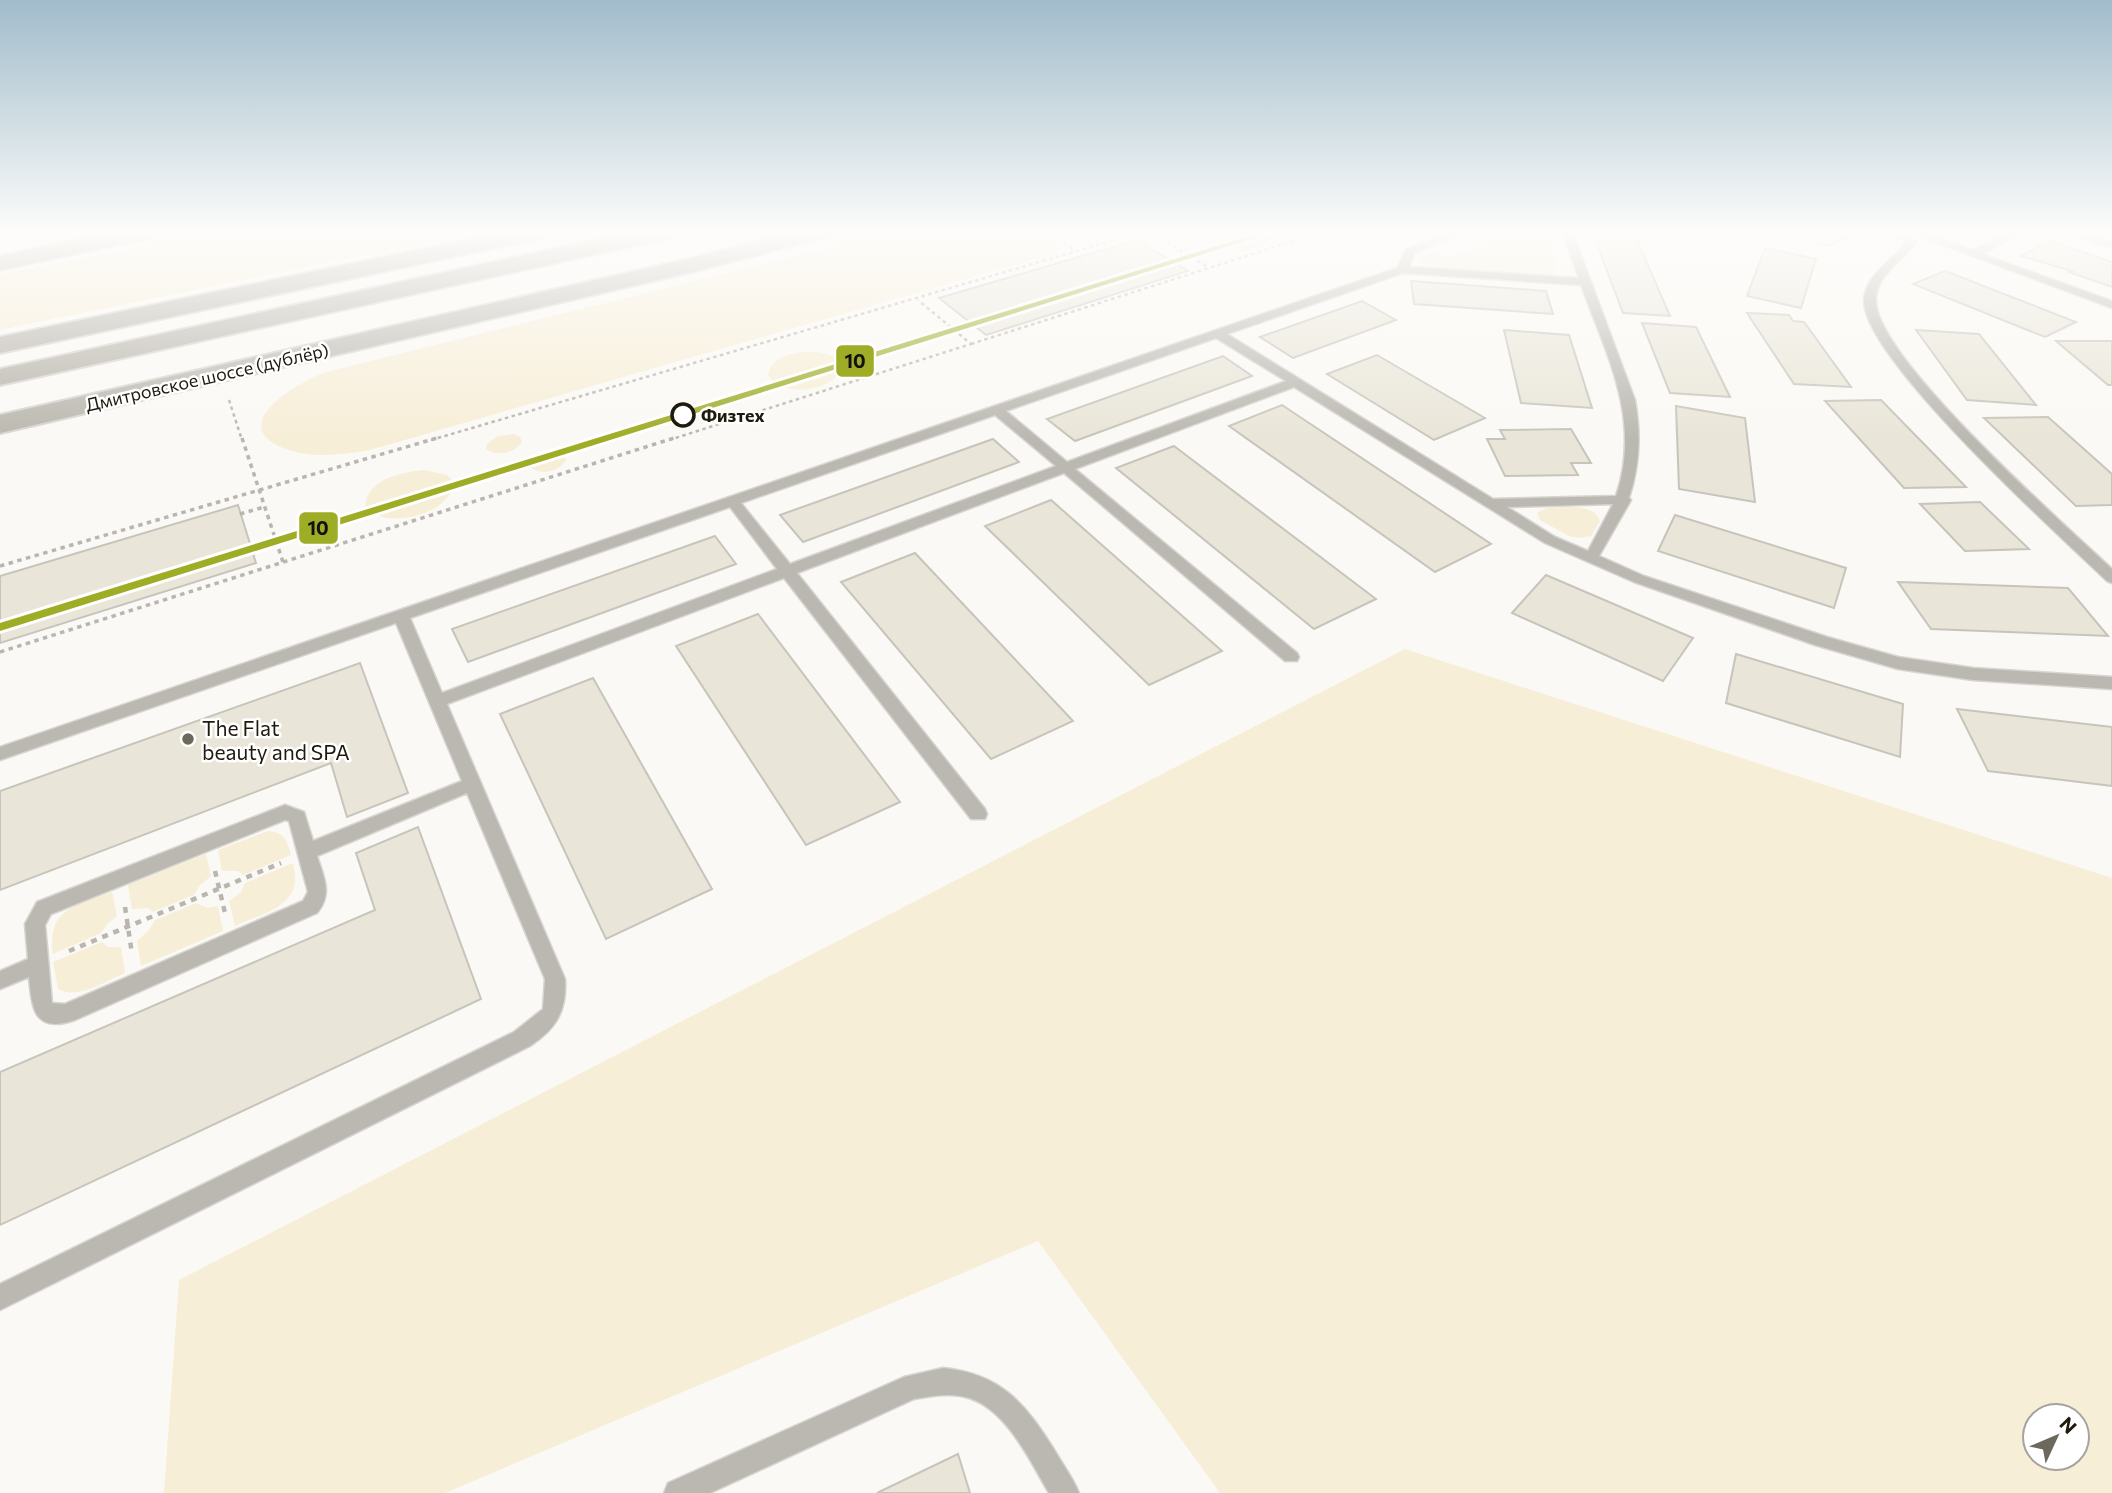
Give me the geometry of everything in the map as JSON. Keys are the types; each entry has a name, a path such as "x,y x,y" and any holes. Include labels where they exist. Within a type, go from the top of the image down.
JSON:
{"highway":[{"path":"0,345 211,301"},
{"path":"0,377 350,301"}],"main road":[{"name":"Дмитровское шоссе (дублёр)","path":"0,424 537,301"}],"lane":[{"path":"0,754 1314,301"},
{"path":"1590,559 1623,500 1631,471 1634,424 1629,400 1592,301"},
{"path":"1870,301 1870,310 1876,325 1929,398 2112,578"},
{"path":"2071,301 2112,317"},
{"path":"1218,334 1550,540 1639,579 1821,641 1898,663 1973,674 2112,683"},
{"path":"437,701 1296,382"},
{"path":"997,410 1291,657"},
{"path":"1489,503 1623,500"},
{"path":"732,501 978,814"},
{"path":"0,1297 522,1039 544,1025 557,1002 555,979 401,616"},
{"path":"307,852 472,784"},
{"path":"285,811 297,817 318,891 317,900 300,912 54,1016 42,1007 35,924 37,915 54,902 208,841 285,811"},
{"path":"0,980 38,964"},
{"path":"678,1493 913,1386 936,1380 973,1384 1006,1404 1065,1493"}],"path":[{"path":"0,566 911,301"},
{"path":"919,301 971,344"},
{"path":"0,652 1107,301"},
{"path":"226,391 282,562"},
{"path":"240,514 264,507"},
{"path":"252,552 276,544"},
{"path":"208,841 231,942"},
{"path":"38,964 307,852"},
{"path":"119,876 136,983"}],"shaded area":[{"path":"0,301 142,301 0,330"},
{"path":"614,301 889,301 370,450 326,455 304,454 283,448 267,438 261,427 264,416 273,404 300,384 326,372"},
{"path":"802,352 833,356 842,363 841,372 826,384 804,390 782,387 774,382 768,374 773,364 786,356"},
{"path":"514,434 520,437 522,442 515,449 501,453 486,449 487,444 498,436"},
{"path":"558,452 564,455 566,460 554,470 545,472 530,467 532,460 541,454"},
{"path":"424,470 447,475 453,481 450,493 431,510 416,516 386,518 374,514 365,506 367,497 379,483 396,475"},
{"path":"1547,508 1585,509 1597,515 1600,521 1591,536 1569,536 1540,520 1537,513"},
{"path":"1405,649 2112,878 2112,1493 1220,1493 1038,1241 445,1493 164,1493 179,1280"},
{"path":"268,831 278,833 284,838 291,855 243,875 238,871 222,871 218,850"},
{"path":"206,854 211,876 199,886 194,895 153,912 148,908 132,909 128,885"},
{"path":"293,863 295,877 288,898 270,911 235,926 229,901 241,892 245,883"},
{"path":"112,892 117,916 101,933 53,954 52,939 60,918 76,906"},
{"path":"196,903 208,908 218,906 223,931 141,966 137,941 155,920"},
{"path":"102,942 108,947 121,947 125,973 83,991 66,992 58,989 53,962"}],"building":[{"path":"942,301 1094,301 986,335"},
{"path":"1362,301 1396,320 1293,358 1260,337"},
{"path":"1414,301 1549,301 1553,314 1414,304"},
{"path":"1618,301 1663,301 1670,316 1623,313"},
{"path":"1768,301 1803,301 1801,308"},
{"path":"1955,301 2021,301 2076,322 2045,337"},
{"path":"1747,313 1789,315 1793,321 1804,322 1851,387 1794,384"},
{"path":"1642,323 1696,327 1730,397 1670,393"},
{"path":"1504,330 1569,335 1592,408 1521,403"},
{"path":"1916,330 1979,334 2036,405 1967,400"},
{"path":"2056,341 2112,341 2112,385 2108,385"},
{"path":"1377,355 1485,418 1434,440 1327,374"},
{"path":"1223,356 1252,376 1075,441 1047,419"},
{"path":"1881,400 1966,487 1904,488 1825,401"},
{"path":"1282,405 1491,544 1435,572 1229,426"},
{"path":"1676,406 1745,418 1755,502 1679,489"},
{"path":"2048,417 2112,474 2112,505 2076,506 1984,418"},
{"path":"1571,429 1591,463 1571,463 1578,475 1505,476 1487,439 1505,439 1500,430"},
{"path":"993,439 1019,462 803,542 780,515"},
{"path":"1174,446 1376,599 1314,629 1116,468"},
{"path":"1051,500 1222,651 1149,685 985,526"},
{"path":"1980,502 2029,549 1965,551 1920,504"},
{"path":"238,505 256,563 0,643 0,576"},
{"path":"1675,515 1846,568 1834,608 1658,551"},
{"path":"715,536 736,564 468,662 452,629"},
{"path":"915,553 1073,721 991,759 841,582"},
{"path":"1546,575 1693,638 1663,681 1512,613"},
{"path":"1898,582 2068,588 2108,636 1931,629"},
{"path":"758,614 900,802 806,845 676,646"},
{"path":"1736,654 1903,704 1900,757 1726,703"},
{"path":"360,663 408,793 347,817 331,763 0,890 0,791"},
{"path":"593,678 712,889 606,939 500,714"},
{"path":"1957,709 2112,727 2112,786 1988,771"},
{"path":"418,827 481,999 0,1225 0,1072 375,910 356,853"},
{"path":"958,1454 970,1493 877,1493"}],"transit line":[{"name":"10","path":"0,627 1050,301"}],"place":[{"name":"Физтех","path":"683,415"},
{"name":"The Flat beauty and SPA","path":"188,739"}]}
